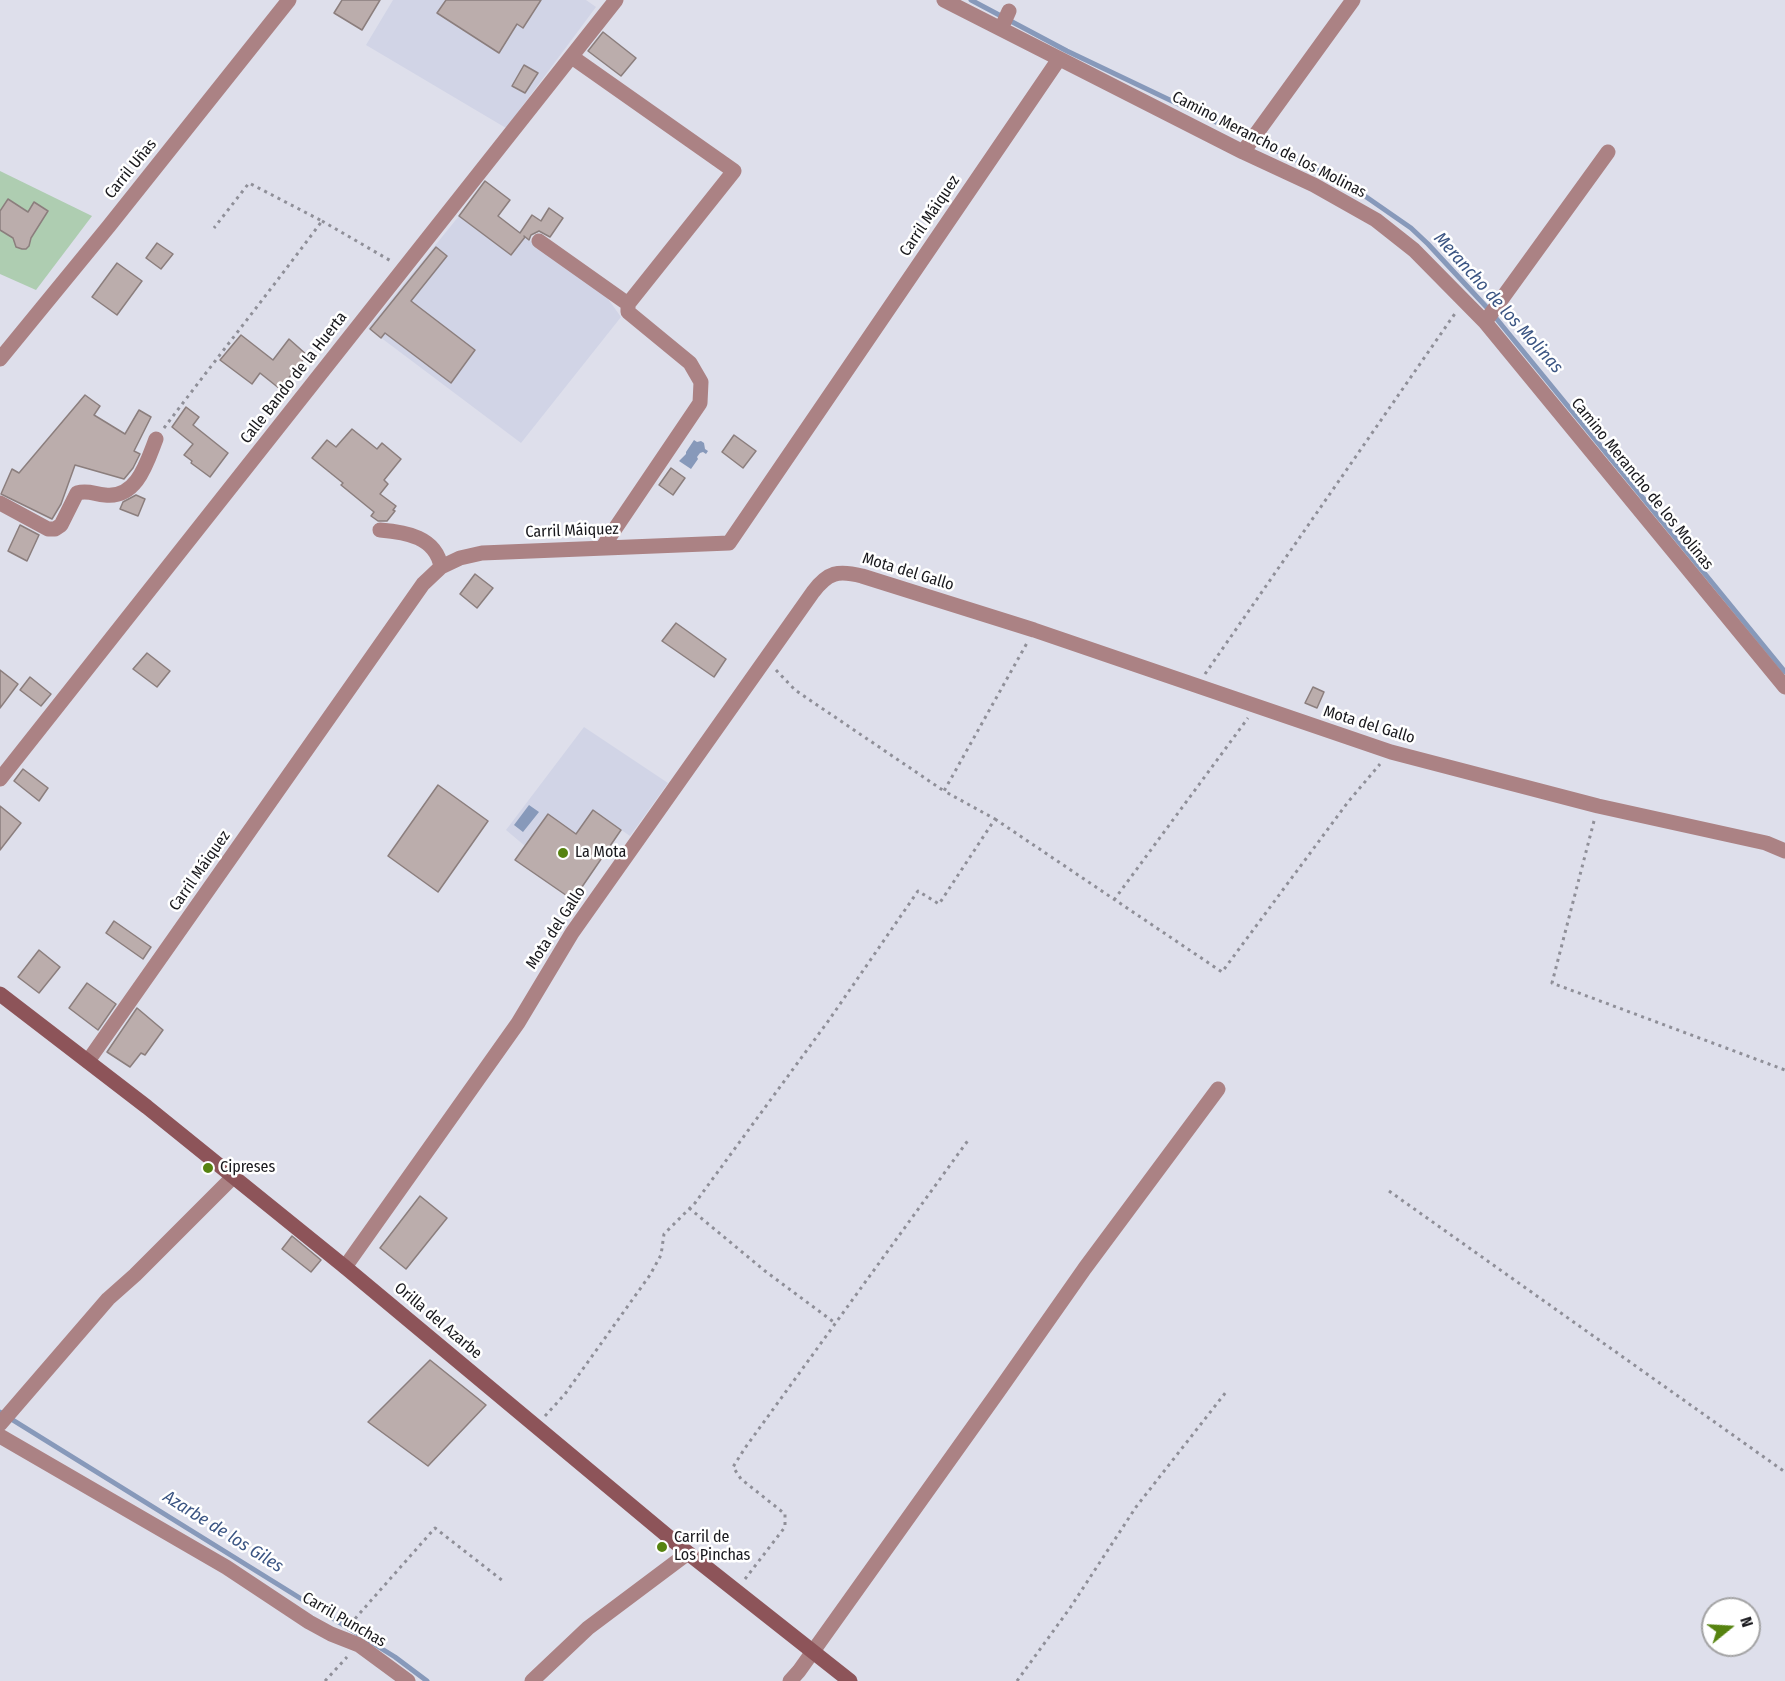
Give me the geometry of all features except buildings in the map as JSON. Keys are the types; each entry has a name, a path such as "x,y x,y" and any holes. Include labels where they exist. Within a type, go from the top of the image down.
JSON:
{"main road":[{"name":"Orilla del Azarbe","path":"0,994 88,1061 345,1267 688,1553 850,1681"}],"street":[{"name":"Carril Uñas","path":"0,359 289,0"},
{"name":"Calle Bando de la Huerta","path":"0,779 616,0"},
{"name":"Camino Merancho de los Molinas","path":"944,0 1005,21 1059,59 1250,143 1314,185 1376,220 1414,250 1464,300 1490,316 1785,687"},
{"path":"1250,143 1353,0"},
{"path":"572,57 734,171 628,304 628,312 690,363 701,382 700,403 603,548"},
{"name":"Carril Máiquez","path":"88,1061 423,584 441,567 460,558 482,553 729,543 1059,59"},
{"path":"1490,316 1608,152"},
{"path":"539,241 628,304"},
{"path":"0,503 48,529 55,529 61,525 77,493 85,490 105,495 116,494 134,484 141,476 156,439"},
{"path":"380,530 396,531 422,540 439,556 441,567"},
{"name":"Mota del Gallo","path":"345,1267 518,1023 572,933 822,580 834,574 845,572 862,576 1034,630 1390,752 1598,806 1766,843 1785,851"},
{"path":"790,1681 1085,1268 1218,1089"},
{"path":"0,1424 108,1299 233,1177"},
{"name":"Carril Punchas","path":"0,1436 231,1571 309,1622 359,1645 408,1681"},
{"path":"532,1681 588,1628 688,1553"}],"path":[{"path":"214,228 249,183 322,221 391,261 400,263"},
{"path":"156,439 322,221"},
{"path":"1201,686 1206,670 1464,300"},
{"path":"944,791 1034,630"},
{"path":"766,660 795,690 944,791 995,819 1222,972 1348,802 1390,752"},
{"path":"1114,900 1256,707"},
{"path":"1598,806 1552,983 1785,1070"},
{"path":"536,1426 565,1394 650,1275 661,1255 664,1234 695,1203 829,1020 918,891 939,904 995,819"},
{"path":"736,1590 785,1527 784,1514 741,1479 734,1467 745,1448 969,1139"},
{"path":"1389,1191 1785,1472"},
{"path":"689,1208 765,1271 835,1323"},
{"path":"1017,1681 1070,1608 1136,1507 1226,1392"},
{"path":"353,1621 435,1528 502,1581"},
{"path":"325,1681 359,1645"}],"shaded area":[{"path":"393,0 586,0 596,7 506,128 366,45"},
{"path":"459,216 511,255 525,237 603,292 621,317 521,443 368,328"},
{"path":"584,727 668,783 630,836 593,810 576,834 548,814 525,846 506,830"}],"green space":[{"path":"0,171 92,216 36,290 0,274"}],"water":[{"path":"694,440 704,443 708,451 706,454 700,453 691,469 679,461"},
{"path":"529,805 539,812 523,832 514,825"}],"waterway":[{"name":"Merancho de los Molinas","path":"971,0 1067,51 1325,174 1362,194 1411,228 1491,312 1785,672"},
{"name":"Azarbe de los Giles","path":"0,1412 395,1657 427,1681"}],"place":[{"name":"La Mota","path":"563,853"},
{"name":"Cipreses","path":"208,1168"},
{"name":"Carril de Los Pinchas","path":"662,1547"}]}
